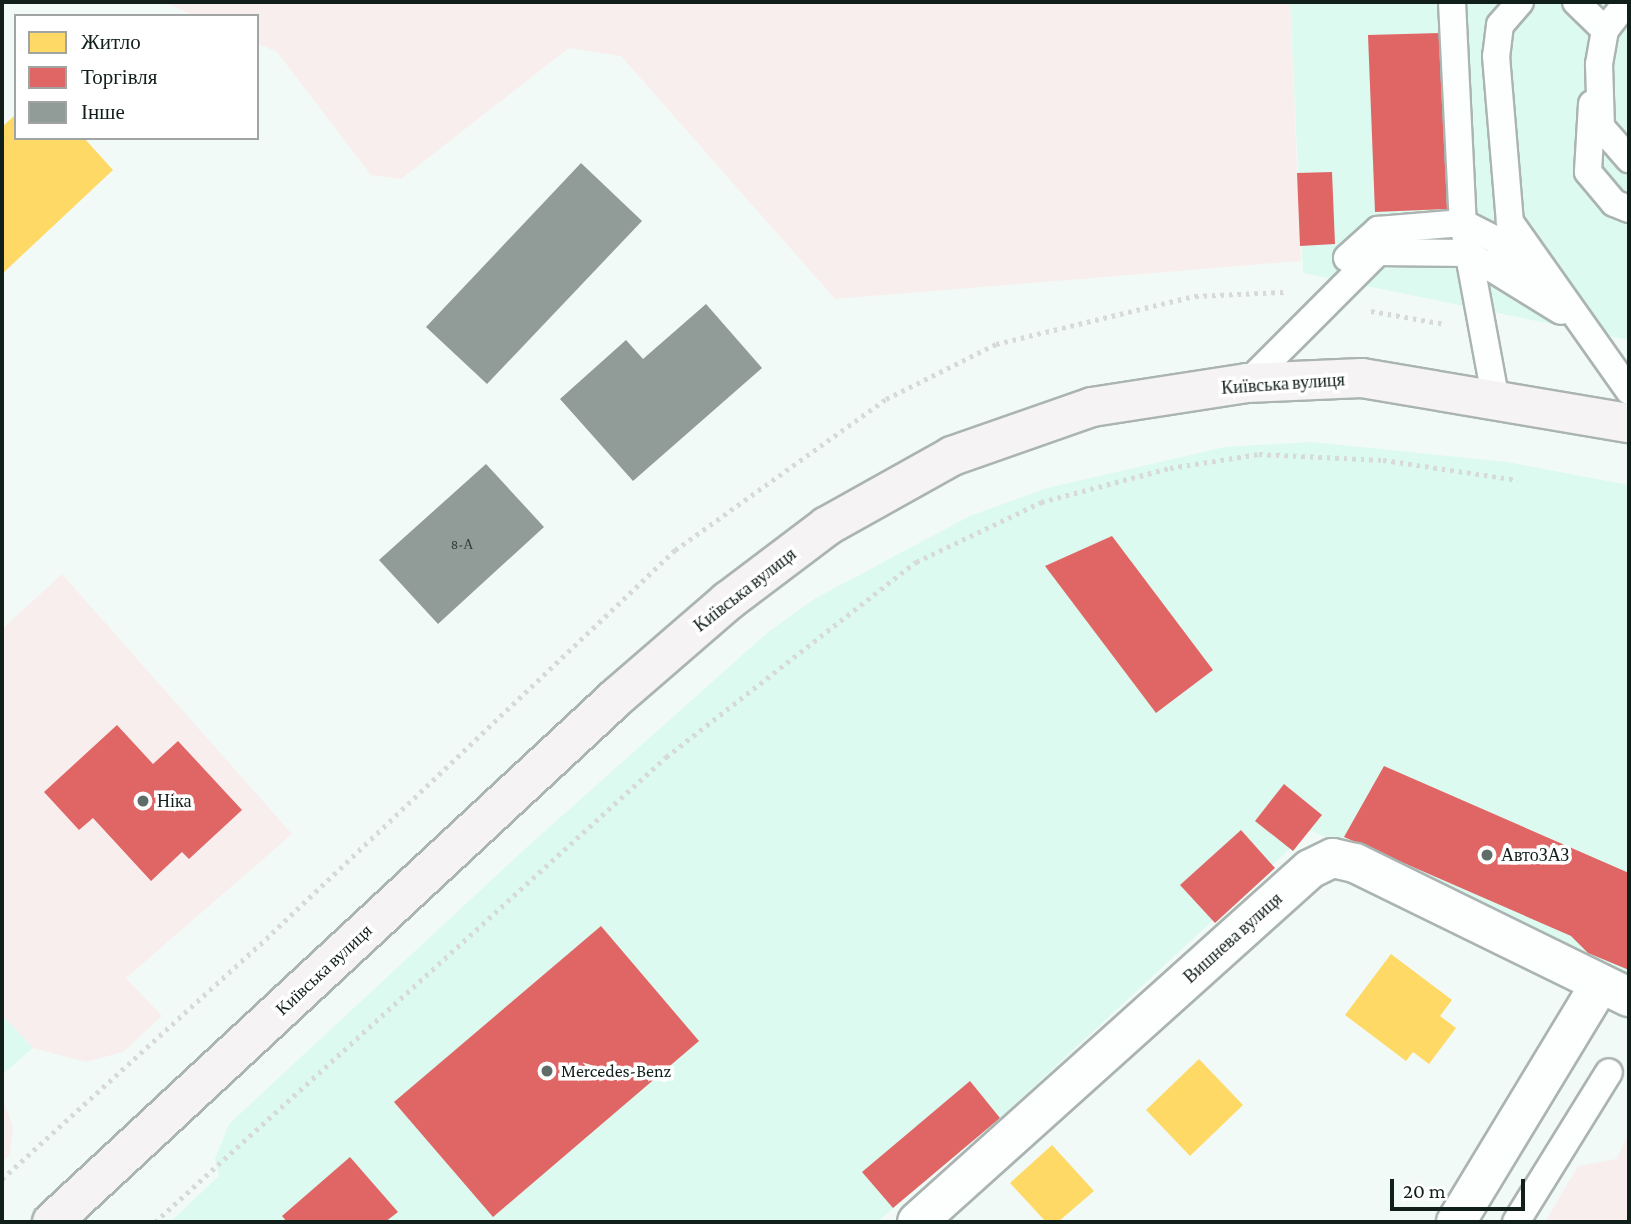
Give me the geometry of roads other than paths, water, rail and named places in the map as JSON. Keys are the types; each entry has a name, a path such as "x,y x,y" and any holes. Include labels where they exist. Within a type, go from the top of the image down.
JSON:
{"main road":[{"name":"Київська вулиця","path":"52,1222 617,697 827,526 952,456 1092,407 1247,383 1362,378 1495,397 1629,423"}],"street":[{"name":"Вишнева вулиця","path":"917,1222 1310,869 1333,858 1615,991"},
{"path":"1455,1222 1615,991"}],"lane":[{"path":"1520,2 1500,25 1496,56 1510,222 1581,328 1629,391"},
{"path":"1576,2 1605,30"},
{"path":"1627,2 1605,30 1587,134 1588,172 1614,203 1629,209"},
{"path":"1451,10 1463,222 1467,253 1486,331 1495,397"},
{"path":"1599,64 1601,127 1629,159"},
{"path":"1331,303 1347,258 1378,230 1463,222 1495,239 1542,295 1581,328"},
{"path":"1247,383 1331,303 1378,252 1467,253 1542,295"},
{"path":"1516,1222 1609,1072"}],"place":[{"name":"Ніка","path":"143,801"},
{"name":"АвтоЗАЗ","path":"1487,855"},
{"name":"Mercedes-Benz","path":"547,1071"}]}
